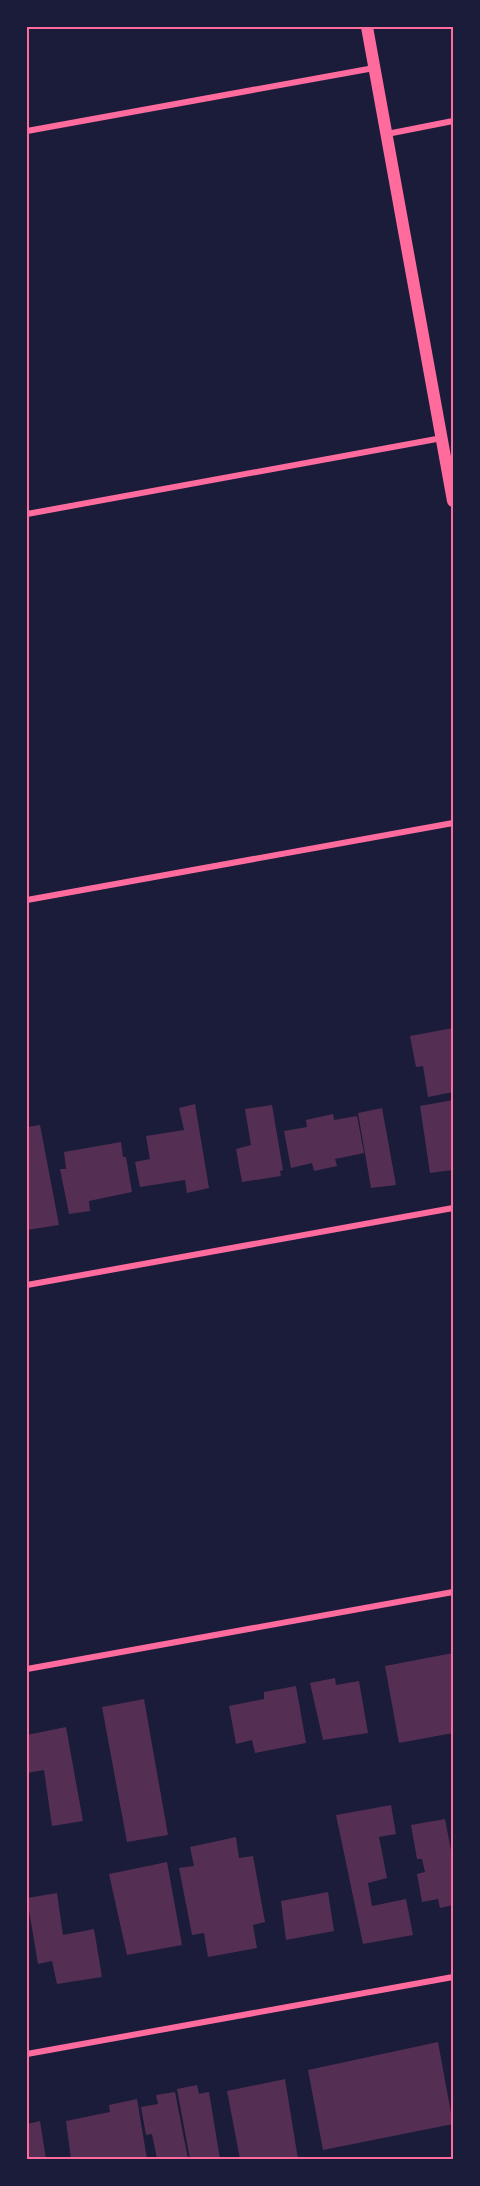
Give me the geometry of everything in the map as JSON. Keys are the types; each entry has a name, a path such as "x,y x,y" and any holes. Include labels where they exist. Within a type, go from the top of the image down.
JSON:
{"main road":[{"path":"367,27 453,501"}],"street":[{"path":"27,131 374,68"},
{"path":"386,134 453,121"},
{"path":"27,514 442,438"},
{"path":"27,900 453,823"},
{"path":"27,1285 453,1208"},
{"path":"27,1670 453,1592"},
{"path":"27,2054 453,1977"}],"building":[{"path":"453,1028 453,1092 428,1097 423,1066 416,1067 410,1036"},
{"path":"453,1100 453,1170 430,1173 420,1106"},
{"path":"195,1104 209,1188 187,1193 185,1180 140,1187 135,1162 150,1159 146,1136 184,1130 179,1108"},
{"path":"272,1105 283,1170 280,1171 281,1176 242,1182 236,1149 251,1145 245,1109"},
{"path":"382,1108 396,1185 371,1188 358,1113"},
{"path":"333,1114 334,1120 357,1116 364,1153 335,1159 337,1166 314,1171 312,1163 291,1168 284,1131 307,1127 306,1120"},
{"path":"40,1125 59,1225 27,1230 27,1127"},
{"path":"121,1142 132,1192 89,1201 90,1211 69,1214 60,1169 66,1169 64,1152"},
{"path":"453,1653 453,1733 399,1743 385,1666"},
{"path":"335,1678 336,1685 359,1681 368,1733 323,1740 310,1683"},
{"path":"296,1686 306,1743 255,1753 252,1740 236,1744 229,1706 264,1699 264,1692"},
{"path":"144,1699 168,1835 127,1842 102,1707"},
{"path":"66,1727 83,1821 52,1826 44,1770 27,1773 27,1735"},
{"path":"391,1805 396,1834 379,1837 387,1878 368,1883 372,1906 406,1899 413,1935 363,1944 336,1815"},
{"path":"445,1819 453,1861 453,1905 440,1908 438,1899 422,1902 417,1874 425,1872 422,1859 417,1859 411,1825"},
{"path":"236,1837 239,1858 253,1856 265,1922 253,1925 257,1948 208,1957 204,1933 192,1935 179,1868 194,1866 190,1847"},
{"path":"167,1862 182,1945 127,1955 109,1874"},
{"path":"328,1892 334,1931 286,1940 281,1901"},
{"path":"57,1893 63,1935 94,1929 102,1977 57,1984 52,1961 38,1964 27,1898"},
{"path":"438,2042 453,2124 323,2150 308,2070"},
{"path":"285,2079 298,2159 240,2159 227,2091"},
{"path":"197,2085 199,2094 209,2092 220,2159 190,2159 177,2089"},
{"path":"175,2092 188,2159 157,2159 152,2134 146,2135 141,2107 158,2104 156,2095"},
{"path":"137,2099 147,2159 71,2159 66,2121 110,2112 109,2105"},
{"path":"40,2121 46,2159 27,2159 27,2124"}]}
